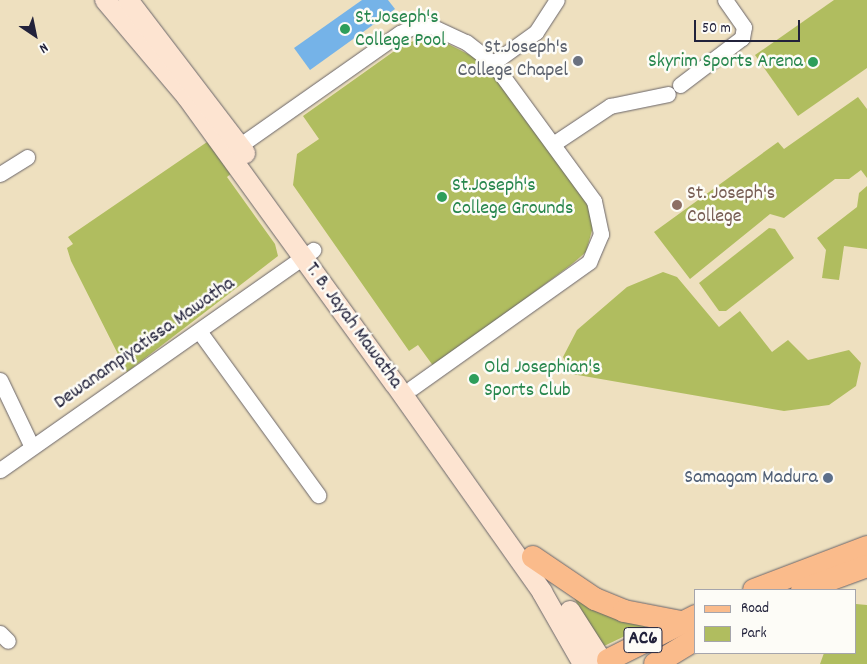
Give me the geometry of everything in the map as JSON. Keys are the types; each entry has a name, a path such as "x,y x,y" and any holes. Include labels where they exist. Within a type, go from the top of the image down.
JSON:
{"main road":[{"name":"T. B. Jayah Mawatha","path":"105,0 187,97 412,388 533,557 602,663"},
{"name":"T. B. Jayah Mawatha","path":"128,0 239,146 307,253 542,592 602,663"},
{"path":"757,589 867,548"},
{"path":"533,557 595,599 624,612 688,619"},
{"path":"805,589 867,566"},
{"name":"AC6","path":"602,663 688,619"},
{"name":"AC6","path":"656,664 694,640"}],"street":[{"path":"492,63 536,32 557,0"},
{"path":"553,144 610,106 674,89 742,38 744,28 725,0"},
{"path":"239,146 415,26 446,31 492,63 553,144 596,207 602,222 599,246 574,273 412,388"},
{"path":"0,174 27,157"},
{"name":"Dewanampiyatissa Mawatha","path":"0,470 307,253"},
{"path":"199,331 318,496"},
{"path":"0,380 32,448"}],"green space":[{"name":"Skyrim Sports Arena","path":"834,0 867,0 867,68 798,116 755,55"},
{"name":"St.Joseph's College Grounds","path":"418,39 444,42 480,60 508,92 591,209 594,223 586,252 434,367 418,345 409,351 293,185 297,154 319,139 303,116 400,47"},
{"path":"858,97 867,109 867,178 861,170 849,179 835,179 784,218 770,214 690,279 654,232 778,142 784,149"},
{"path":"210,140 233,172 227,177 275,244 278,256 127,372 71,261 67,248 73,244 68,237"},
{"path":"867,186 867,249 844,246 839,280 822,278 826,250 817,238 857,207 859,193"},
{"path":"769,228 775,229 794,258 726,311 719,311 699,283"},
{"path":"663,272 677,277 719,327 740,311 772,352 788,340 808,360 849,350 861,363 856,386 829,405 784,411 572,374 563,357 577,330 627,287"},
{"path":"573,596 652,623 602,647"},
{"path":"857,604 867,605 867,664 820,664 824,654 857,654"}],"water":[{"name":"St.Joseph's College Pool","path":"362,0 388,0 395,9 310,70 294,48"}],"place":[{"name":"St.Joseph's College Pool","path":"345,29"},
{"name":"St.Joseph's College Chapel","path":"578,61"},
{"name":"Skyrim Sports Arena","path":"813,62"},
{"name":"St.Joseph's College Grounds","path":"442,197"},
{"name":"St. Joseph's College","path":"677,205"},
{"name":"Old Josephian's Sports Club","path":"474,379"},
{"name":"Samagam Madura","path":"828,478"}]}
